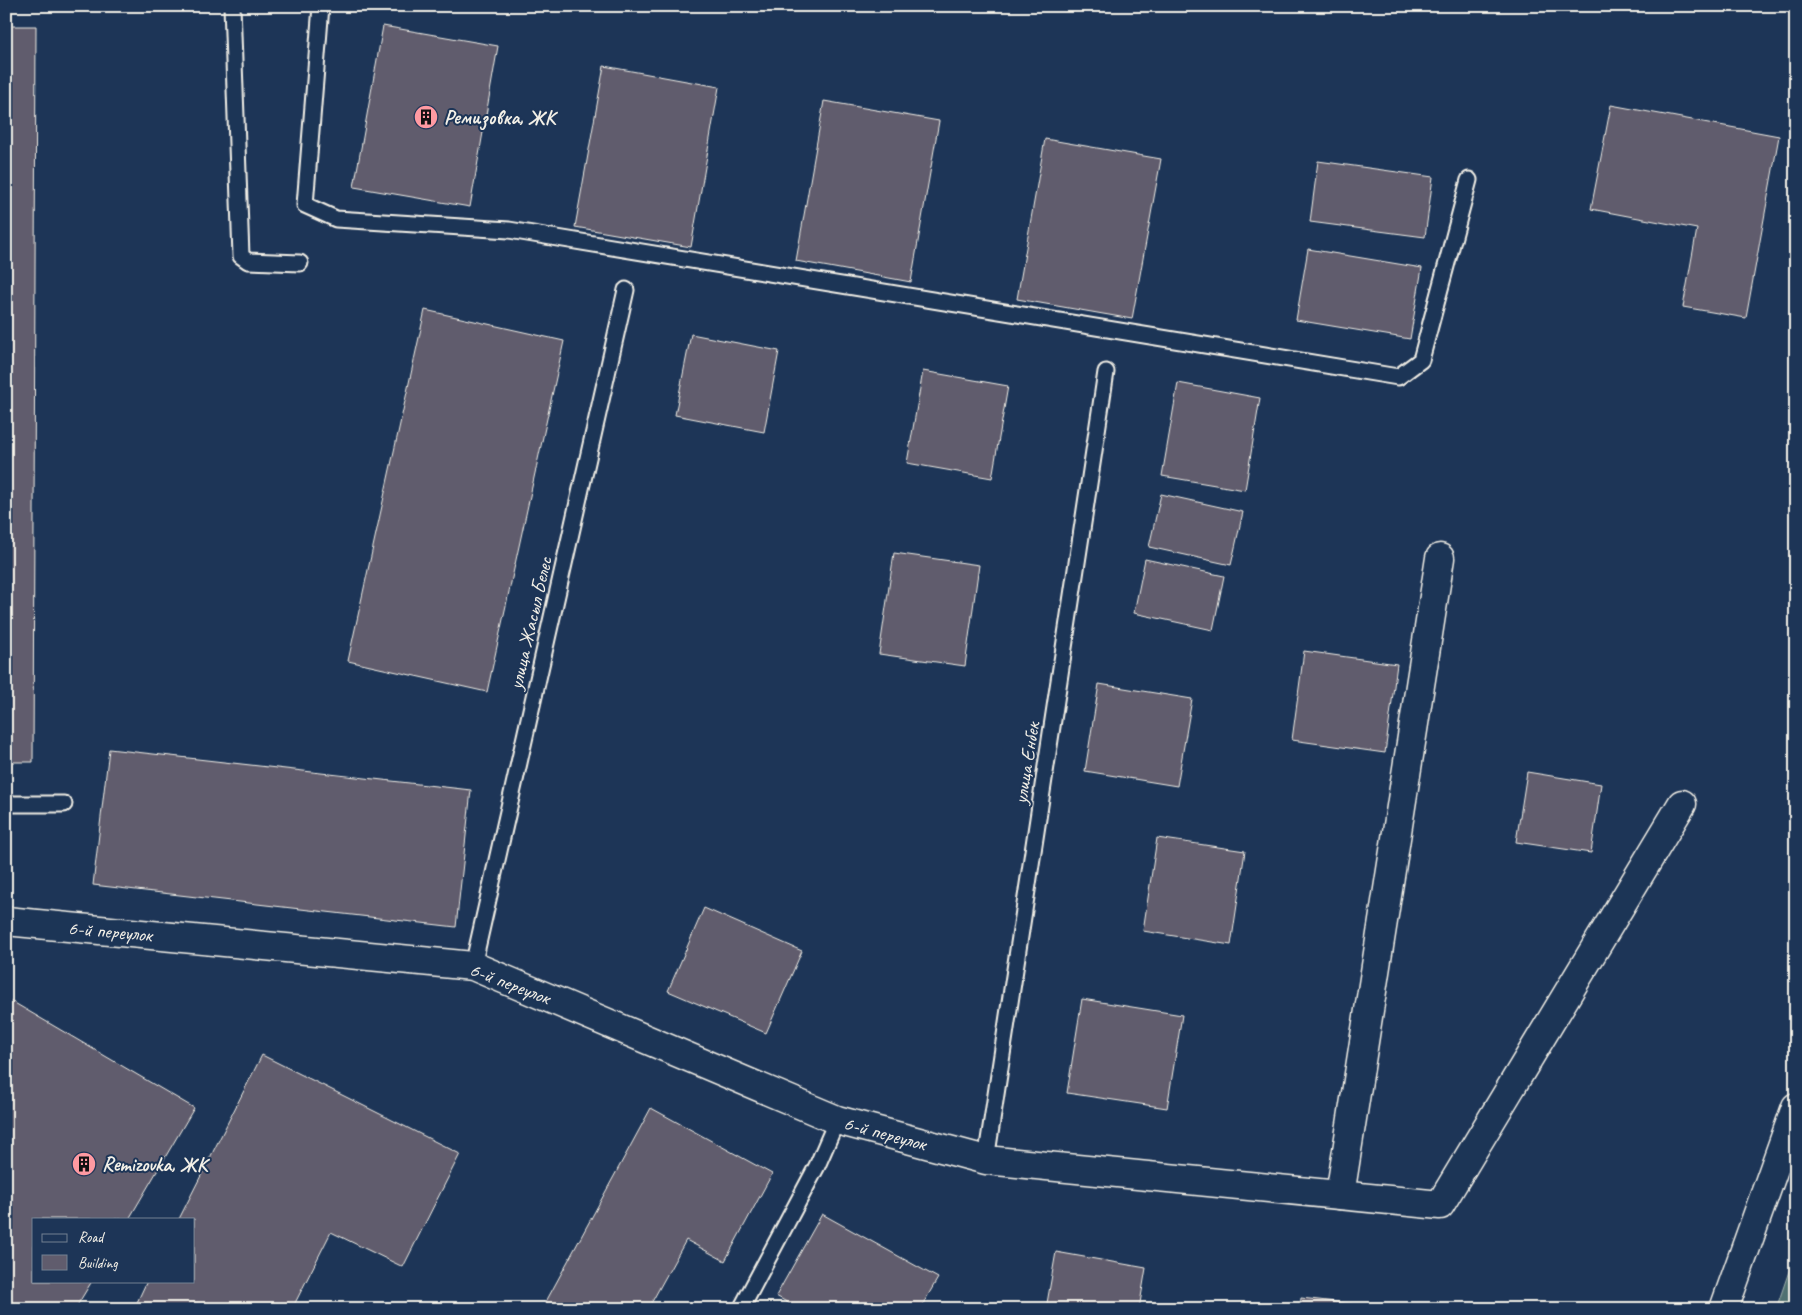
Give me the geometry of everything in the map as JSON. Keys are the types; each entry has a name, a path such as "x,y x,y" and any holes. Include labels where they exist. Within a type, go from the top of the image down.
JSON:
{"street":[{"path":"1340,1195 1440,558"},
{"name":"6-й переулок","path":"6,921 473,966 837,1120 986,1160 1440,1205 1682,804"},
{"path":"1724,1309 1796,1107"}],"lane":[{"path":"232,6 241,256 248,261 300,263"},
{"path":"321,6 305,205 336,219 509,230 1398,376 1422,360 1469,180"},
{"name":"улица Жасыл Белес","path":"473,966 626,290"},
{"name":"улица Енбек","path":"986,1160 1106,372"},
{"path":"6,804 64,804"},
{"path":"741,1309 817,1166 837,1120"}],"green space":[{"path":"1796,1251 1796,1309 1776,1309"}],"building":[{"path":"6,26 36,26 33,762 6,762"},
{"name":"Ремизовка, ЖК","path":"383,26 498,46 470,207 354,187"},
{"path":"604,66 719,87 691,247 575,227"},
{"path":"824,101 939,121 911,282 796,261"},
{"path":"1611,105 1779,136 1746,318 1683,307 1697,229 1591,209"},
{"path":"1045,139 1161,159 1132,319 1017,299"},
{"path":"1318,161 1433,177 1425,237 1310,222"},
{"path":"1308,249 1422,268 1410,339 1296,320"},
{"path":"425,310 564,341 487,692 348,661"},
{"path":"691,334 779,351 764,432 675,415"},
{"path":"923,371 1008,386 992,478 907,463"},
{"path":"1178,383 1260,398 1245,490 1162,476"},
{"path":"1161,494 1243,512 1231,565 1149,547"},
{"path":"894,553 979,565 965,666 879,654"},
{"path":"1145,559 1224,576 1213,630 1134,613"},
{"path":"1304,651 1397,664 1385,753 1292,740"},
{"path":"1099,684 1192,699 1177,786 1085,771"},
{"path":"109,749 471,790 456,927 93,885"},
{"path":"1527,772 1601,784 1591,853 1516,842"},
{"path":"1157,838 1245,851 1231,945 1143,931"},
{"path":"704,908 802,951 766,1033 668,991"},
{"name":"Remizovka, ЖК","path":"6,998 194,1108 130,1218 32,1218 32,1282 91,1282 75,1309 6,1309"},
{"path":"1082,999 1182,1015 1167,1108 1067,1093"},
{"path":"262,1055 460,1154 403,1267 331,1232 292,1309 134,1309 147,1282 195,1282 195,1218 180,1218"},
{"path":"651,1108 772,1174 725,1261 686,1240 648,1309 542,1309"},
{"path":"822,1214 938,1278 920,1309 799,1309 776,1296"},
{"path":"1056,1252 1146,1268 1139,1309 1046,1309"},
{"path":"1301,1298 1353,1304 1353,1309 1300,1309"}],"place":[{"name":"Ремизовка, ЖК","path":"426,117"},
{"name":"Remizovka, ЖК","path":"84,1164"}]}
